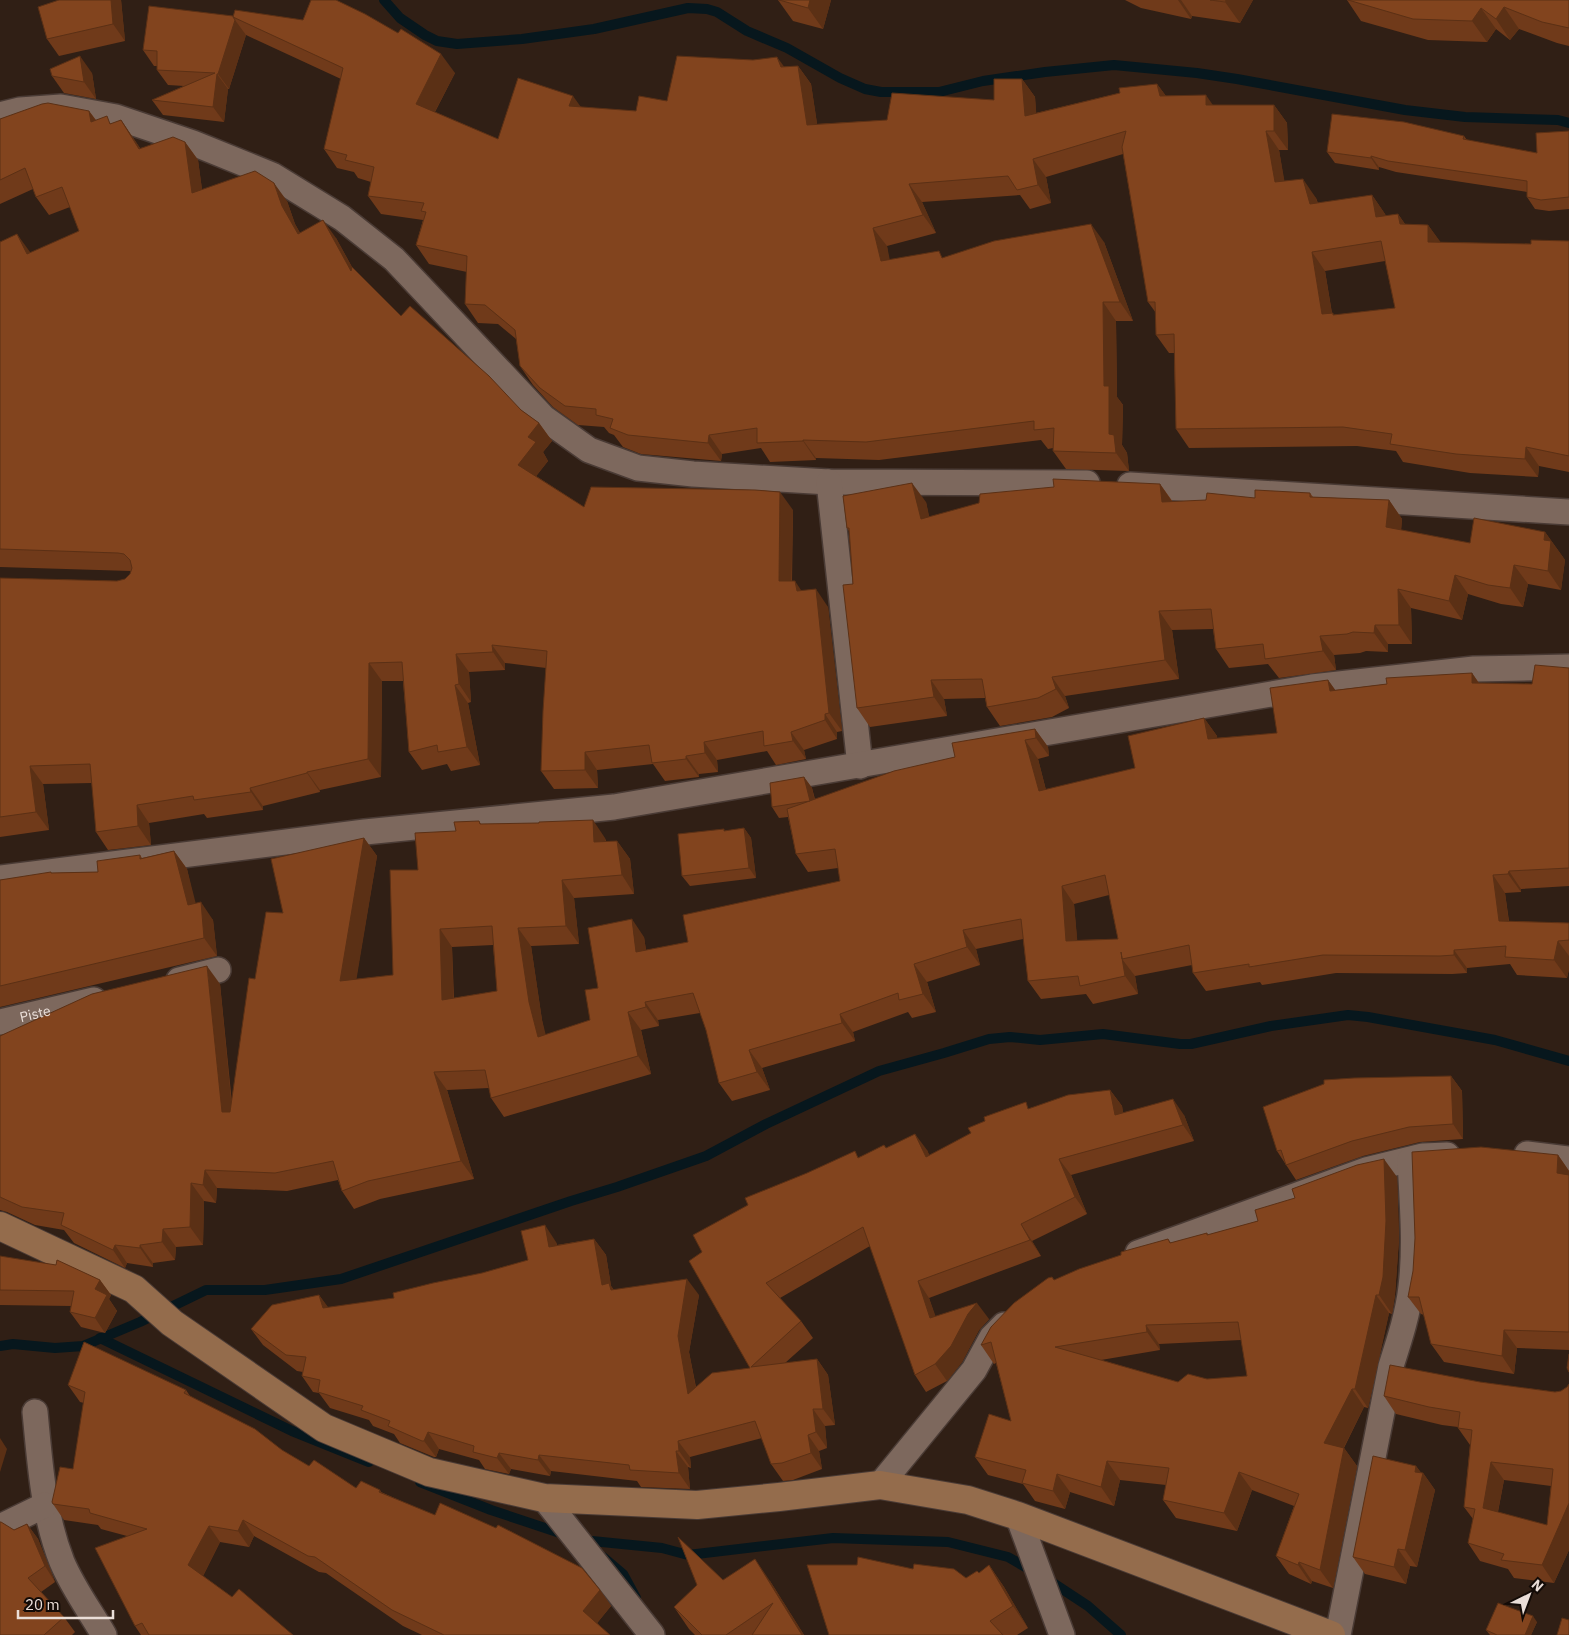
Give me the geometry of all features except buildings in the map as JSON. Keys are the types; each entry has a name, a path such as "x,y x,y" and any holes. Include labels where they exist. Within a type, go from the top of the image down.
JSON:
{"main road":[{"path":"0,1226 134,1288 172,1323 324,1428 429,1472 544,1498 697,1505 880,1485 968,1500 1018,1516 1331,1635"}],"street":[{"path":"0,115 20,110 61,107 116,117 193,143 272,175 342,218 394,259 544,418 589,450 638,468 693,474 829,482 1100,484 1569,512"},
{"path":"829,482 860,766"},
{"path":"0,878 365,832 614,807 1312,687 1474,669 1569,667"},
{"path":"161,984 218,970"},
{"name":"Piste","path":"0,1022 114,995"},
{"path":"1504,1152 1569,1159"},
{"path":"1113,1262 1366,1170 1423,1156 1467,1153"},
{"path":"1338,1635 1401,1368 1399,1342 1411,1288 1413,1239 1410,1160"},
{"path":"880,1485 974,1370 992,1337 1017,1310"},
{"path":"35,1412 45,1505 52,1532 63,1563 77,1591 104,1635"},
{"path":"544,1498 652,1635"},
{"path":"0,1527 45,1505"},
{"path":"1018,1516 1062,1635"}],"waterway":[{"path":"384,0 400,18 425,35 437,41 457,44 522,39 594,29 688,8 707,9 717,12 747,31 787,48 840,78 865,89 881,92 939,92 983,81 1114,65 1237,79 1405,110 1465,117 1558,120 1569,123"},
{"path":"0,1346 13,1344 55,1348 83,1346 140,1322 206,1290 265,1290 341,1279 706,1156 766,1124 879,1071 989,1039 1010,1037 1040,1040 1103,1034 1191,1044 1271,1026 1348,1015 1495,1040 1569,1061"},
{"path":"100,1338 292,1431 369,1462"},
{"path":"420,1482 491,1510 566,1535"},
{"path":"582,1540 662,1548 688,1555 833,1538 948,1542 1008,1557 1034,1572"},
{"path":"603,1557 623,1574 636,1598"},
{"path":"1047,1579 1088,1606 1121,1635"}]}
